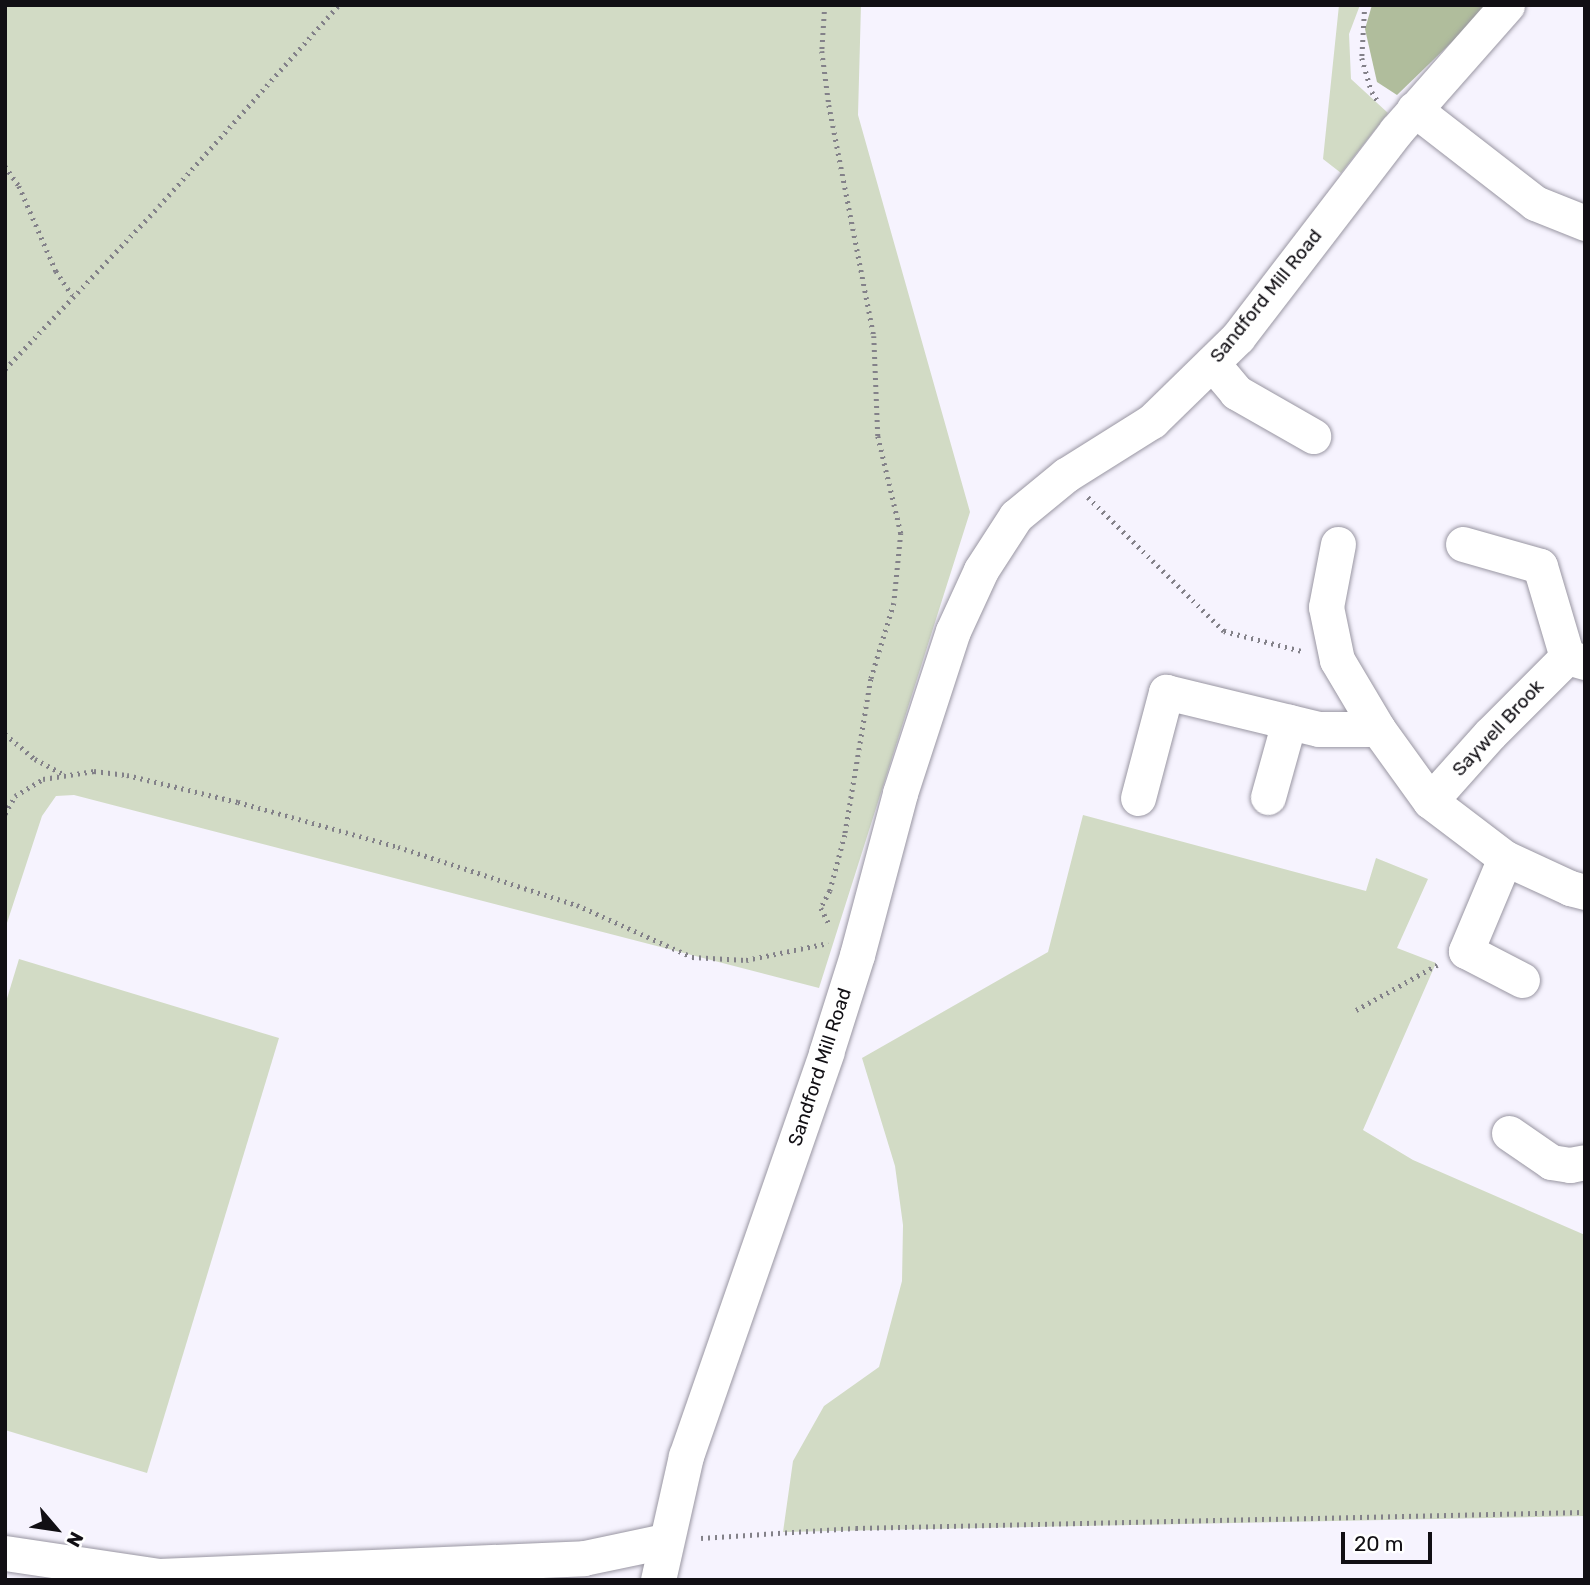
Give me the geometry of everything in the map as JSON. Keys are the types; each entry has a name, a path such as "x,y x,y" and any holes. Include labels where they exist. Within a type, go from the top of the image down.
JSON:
{"street":[{"name":"Sandford Mill Road","path":"658,1580 686,1456 857,955 900,793 953,631 981,570 1016,516 1066,475 1152,421 1238,337 1405,120 1507,5"},
{"path":"1405,120 1535,202 1585,223"},
{"path":"1212,363 1236,392 1313,436"},
{"path":"1338,544 1326,607 1336,660 1378,729 1430,802 1506,858 1570,888 1585,891"},
{"name":"Saywell Brook","path":"1430,802 1490,734 1576,659 1540,566 1463,544"},
{"path":"1138,798 1166,692 1319,729 1378,729"},
{"path":"1268,797 1289,722"},
{"path":"1506,858 1466,951 1522,980"},
{"path":"1509,1133 1551,1162 1570,1165 1585,1162"},
{"path":"5,1553 159,1576 405,1572 584,1558 665,1541"}],"path":[{"path":"5,369 72,295 159,206 339,5"},
{"path":"825,5 822,51 829,105 874,336 878,436 901,533 894,603 871,680 845,835 830,891 821,908 832,930"},
{"path":"1365,5 1362,58 1372,92 1405,120"},
{"path":"5,166 19,186 56,271 72,295"},
{"path":"1066,475 1224,632 1336,660"},
{"path":"5,734 35,759 65,776"},
{"path":"5,814 15,796 43,779 94,771 127,775 238,802 398,848 577,905 692,957 746,960 838,941"},
{"path":"1356,1010 1466,951"},
{"path":"665,1541 856,1528 1585,1511"}],"green space":[{"path":"5,5 861,5 858,115 970,512 819,988 74,795 56,796 42,816 5,929"},
{"path":"1339,5 1360,5 1349,34 1351,79 1388,113 1341,173 1323,159"},
{"path":"1372,5 1490,5 1397,95 1377,82 1365,29"},
{"path":"1083,815 1366,891 1376,858 1428,879 1397,948 1436,963 1363,1130 1413,1160 1585,1235 1585,1516 783,1532 793,1461 824,1406 879,1367 902,1281 903,1225 895,1166 862,1058 1048,952"},
{"path":"19,959 279,1038 147,1473 5,1430 5,1005"}]}
